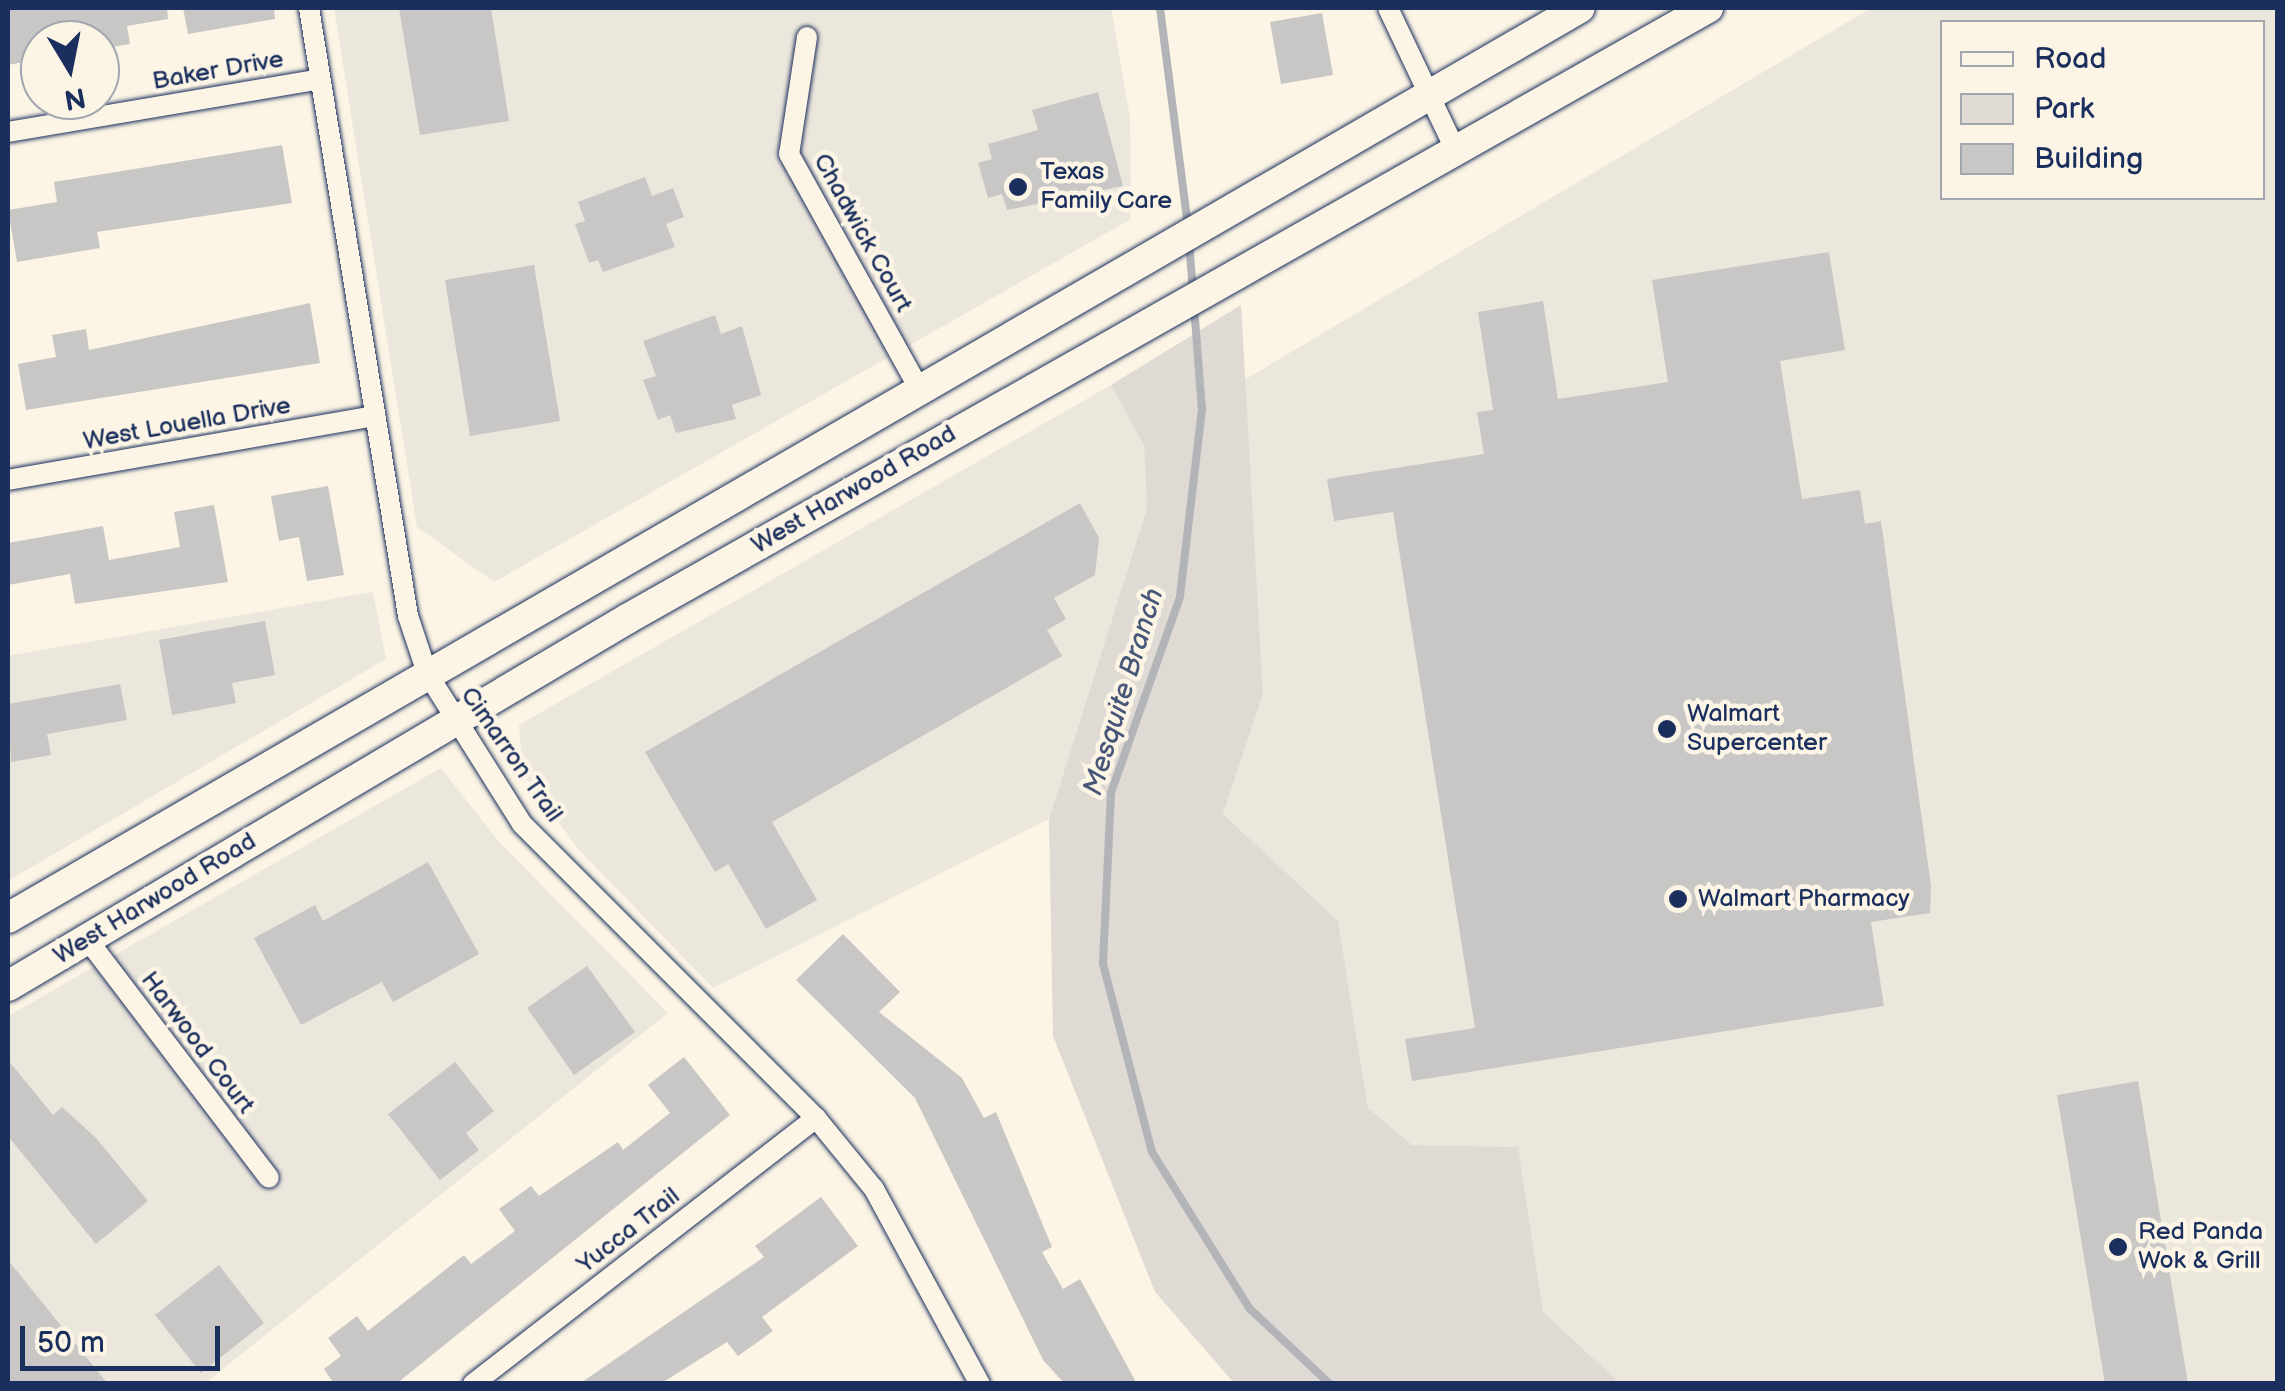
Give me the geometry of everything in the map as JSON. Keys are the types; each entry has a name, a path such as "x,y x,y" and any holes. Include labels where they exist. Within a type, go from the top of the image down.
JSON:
{"main road":[{"path":"8,918 1580,8"},
{"name":"West Harwood Road","path":"8,986 1134,330 1708,8"}],"street":[{"name":"Cimarron Trail","path":"308,8 375,416 426,673 455,726 522,824 816,1118 874,1189 980,1384"},
{"path":"1388,8 1455,149"},
{"name":"Chadwick Court","path":"807,37 789,154 919,388"},
{"name":"Baker Drive","path":"8,132 320,79"},
{"name":"West Louella Drive","path":"8,480 375,416"},
{"name":"Harwood Court","path":"86,939 268,1178"},
{"name":"Yucca Trail","path":"474,1384 816,1118"}],"shaded area":[{"path":"334,8 1111,8 1130,117 1131,219 494,582 417,527"},
{"path":"1871,8 2277,8 2277,1383 1620,1383 1542,1312 1517,1147 1411,1145 1368,1108 1338,922 1223,814 1263,694 1244,380"},
{"path":"1111,385 1144,446 1147,508 1049,819 713,988 578,849 523,774 519,725"},
{"path":"373,592 386,659 8,881 8,656"},
{"path":"441,768 500,843 668,1013 204,1384 8,1383 8,1016"}],"green space":[{"path":"1241,305 1263,694 1223,814 1338,921 1368,1108 1412,1145 1518,1147 1543,1312 1620,1383 1234,1383 1155,1292 1053,1036 1049,819 1147,508 1144,446 1111,385"}],"building":[{"path":"8,8 167,8 168,19 127,26 130,44 120,46 120,20 20,20 20,63 8,65"},
{"path":"183,8 274,8 275,19 188,34"},
{"path":"399,8 491,8 509,121 420,135"},
{"path":"1322,13 1333,75 1281,84 1270,22"},
{"path":"1098,92 1123,186 1007,210 1002,194 988,198 978,163 992,159 988,144 1038,130 1032,110"},
{"path":"282,145 292,203 97,232 100,248 17,262 8,210 57,202 54,182"},
{"path":"645,177 652,196 673,188 684,217 666,224 675,247 603,272 598,260 589,263 575,224 585,221 578,202"},
{"name":"Walmart Supercenter","path":"1829,252 1845,350 1780,361 1802,499 1860,490 1865,524 1881,521 1931,886 1930,913 1871,922 1884,1006 1412,1081 1405,1039 1475,1028 1393,512 1334,521 1327,479 1484,454 1477,412 1493,410 1478,312 1543,301 1558,399 1668,382 1652,280"},
{"path":"534,265 560,421 470,436 445,280"},
{"path":"310,303 320,363 26,410 18,364 56,357 52,335 86,329 89,350"},
{"path":"715,315 721,334 742,326 761,395 732,405 736,419 676,433 670,415 658,420 643,380 656,376 643,341"},
{"path":"328,486 344,575 307,581 299,537 279,541 271,496"},
{"path":"1080,503 1099,538 1095,575 1054,598 1066,619 1047,630 1062,656 772,822 817,900 766,929 728,864 715,872 645,752"},
{"path":"214,505 228,582 75,604 70,574 8,585 8,543 103,526 109,560 180,547 174,512"},
{"path":"265,621 275,675 232,683 236,703 172,715 159,640"},
{"path":"120,684 127,720 47,734 51,755 11,762 8,704"},
{"path":"428,862 479,954 393,1002 382,982 301,1025 254,938 315,905 323,921"},
{"path":"843,934 900,992 879,1012 962,1078 984,1118 996,1112 1052,1247 1042,1252 1063,1289 1080,1279 1137,1384 1065,1384 1043,1360 915,1098 796,980"},
{"path":"587,966 635,1032 574,1075 527,1008"},
{"path":"684,1057 730,1115 396,1384 334,1384 324,1369 341,1356 328,1338 357,1316 368,1331 464,1255 471,1264 515,1231 499,1209 531,1186 539,1196 618,1142 623,1150 670,1113 648,1085"},
{"path":"8,1060 53,1115 62,1107 96,1138 148,1201 96,1244 8,1136"},
{"path":"455,1062 494,1111 466,1133 479,1150 440,1180 388,1114"},
{"path":"2138,1081 2188,1384 2105,1384 2057,1095"},
{"path":"821,1197 858,1246 762,1317 773,1331 738,1356 727,1342 660,1384 579,1384 764,1257 755,1246"},
{"path":"8,1260 108,1384 8,1384"},
{"path":"219,1265 264,1323 201,1373 155,1315"}],"waterway":[{"name":"Mesquite Branch","path":"1160,8 1188,227"},
{"name":"Mesquite Branch","path":"1189,241 1193,292"},
{"name":"Mesquite Branch","path":"1194,306 1202,409 1180,597 1111,793 1103,964 1152,1152 1249,1308 1330,1384"}],"place":[{"name":"Texas Family Care","path":"1018,187"},
{"name":"Walmart Supercenter","path":"1667,729"},
{"name":"Walmart Pharmacy","path":"1678,899"},
{"name":"Red Panda Wok & Grill","path":"2118,1247"}]}
